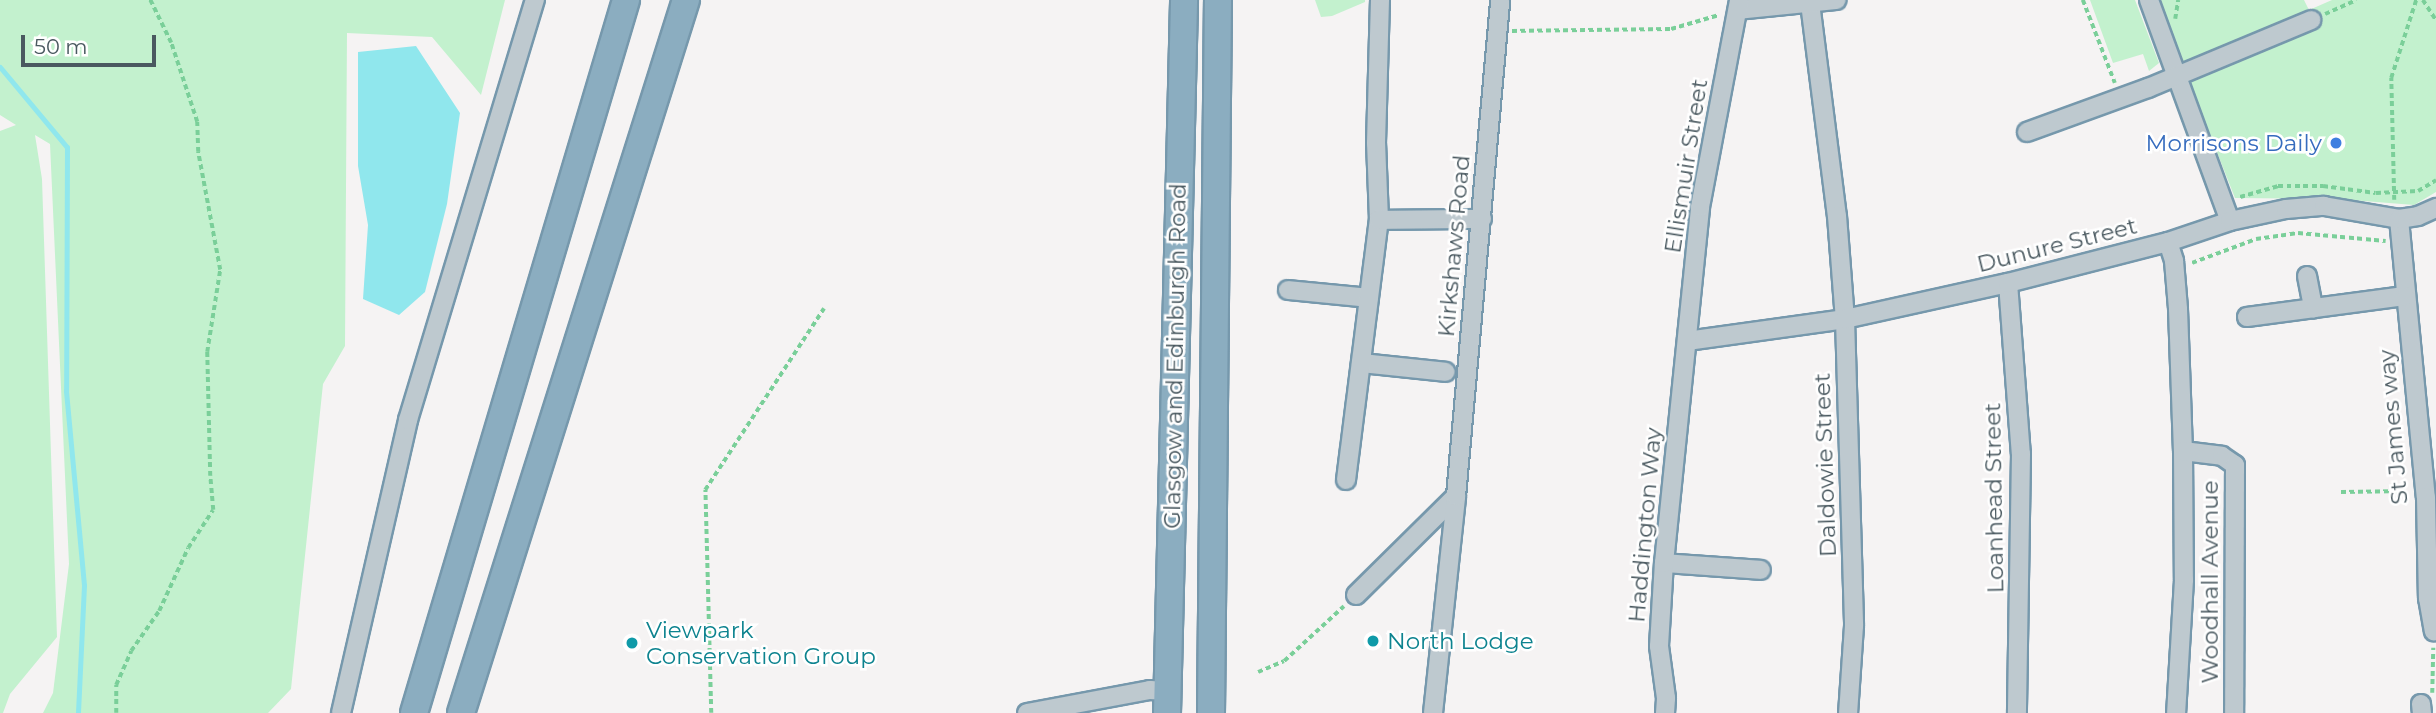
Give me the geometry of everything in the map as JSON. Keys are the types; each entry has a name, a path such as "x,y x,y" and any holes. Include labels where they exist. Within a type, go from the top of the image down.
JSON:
{"highway":[{"path":"414,713 626,0"},
{"path":"461,713 685,0"},
{"name":"Glasgow and Edinburgh Road","path":"1167,702 1184,0"},
{"name":"Glasgow and Edinburgh Road","path":"1211,713 1219,0"}],"street":[{"path":"341,713 408,421 535,0"},
{"path":"1346,480 1379,220 1376,143 1380,0"},
{"name":"Kirkshaws Road","path":"1433,713 1456,496 1500,0"},
{"path":"1739,5 1836,0"},
{"path":"2149,0 2230,221"},
{"name":"Daldowie Street","path":"1810,3 1837,216 1845,318 1854,626 1848,713"},
{"name":"Ellismuir Street","path":"1687,341 1700,207 1739,5"},
{"path":"2027,132 2178,75 2241,58 2311,20"},
{"name":"Dunure Street","path":"1687,341 1845,318 2008,283 2168,242 2230,221 2286,209 2324,206 2399,219 2418,216 2436,208"},
{"path":"1818,218 1837,216"},
{"path":"1379,220 1482,219"},
{"name":"St James way","path":"2399,219 2405,296 2429,495 2428,598 2434,631"},
{"name":"Woodhall Avenue","path":"2168,242 2175,269 2183,451 2184,580 2176,713"},
{"path":"2307,276 2312,308"},
{"name":"Loanhead Street","path":"2008,283 2021,454 2018,713"},
{"path":"1288,290 1369,298"},
{"path":"2247,317 2405,296"},
{"name":"Haddington Way","path":"1665,713 1666,698 1659,646 1664,563 1687,341"},
{"path":"1361,363 1446,372"},
{"name":"Woodhall Avenue","path":"2183,451 2222,456 2235,465 2234,713"},
{"path":"1356,595 1456,496"},
{"path":"1664,563 1761,570"},
{"path":"1027,713 1150,690 1167,702"}],"path":[{"path":"116,713 116,685 131,651 159,611 188,548 213,510 209,476 207,352 220,270 198,152 197,122 180,66 150,0"},
{"path":"2083,0 2121,98"},
{"path":"2311,20 2356,0"},
{"path":"2399,219 2392,192 2392,78 2416,0"},
{"path":"2423,0 2436,20"},
{"path":"1497,32 1671,29 1739,5"},
{"path":"2175,269 2256,239 2298,233 2400,242"},
{"path":"711,713 705,490 824,308"},
{"path":"2341,492 2429,495"},
{"path":"1258,672 1284,661 1356,595"},
{"path":"2421,709 2432,700 2434,631"}],"green space":[{"path":"0,0 505,0 481,95 432,37 347,33 345,346 323,384 291,689 268,713 43,713 53,693 69,564 50,144 35,135 42,179 57,637 10,694 3,713 0,713 0,131 16,125 0,115"},
{"path":"1315,0 1365,2 1332,16 1321,17"},
{"path":"2090,0 2135,0 2159,63 2149,71 2143,54 2113,63"},
{"path":"2157,0 2304,0 2309,10 2332,0 2436,0 2436,192 2414,205 2339,199 2235,198"}],"water":[{"path":"416,46 460,113 447,204 425,292 399,315 363,299 368,225 358,166 358,52"}],"waterway":[{"path":"0,67 67,147 66,391 84,585 78,713"}],"place":[{"name":"Morrisons Daily","path":"2336,143"},
{"name":"North Lodge","path":"1373,641"},
{"name":"Viewpark Conservation Group","path":"632,643"}]}
